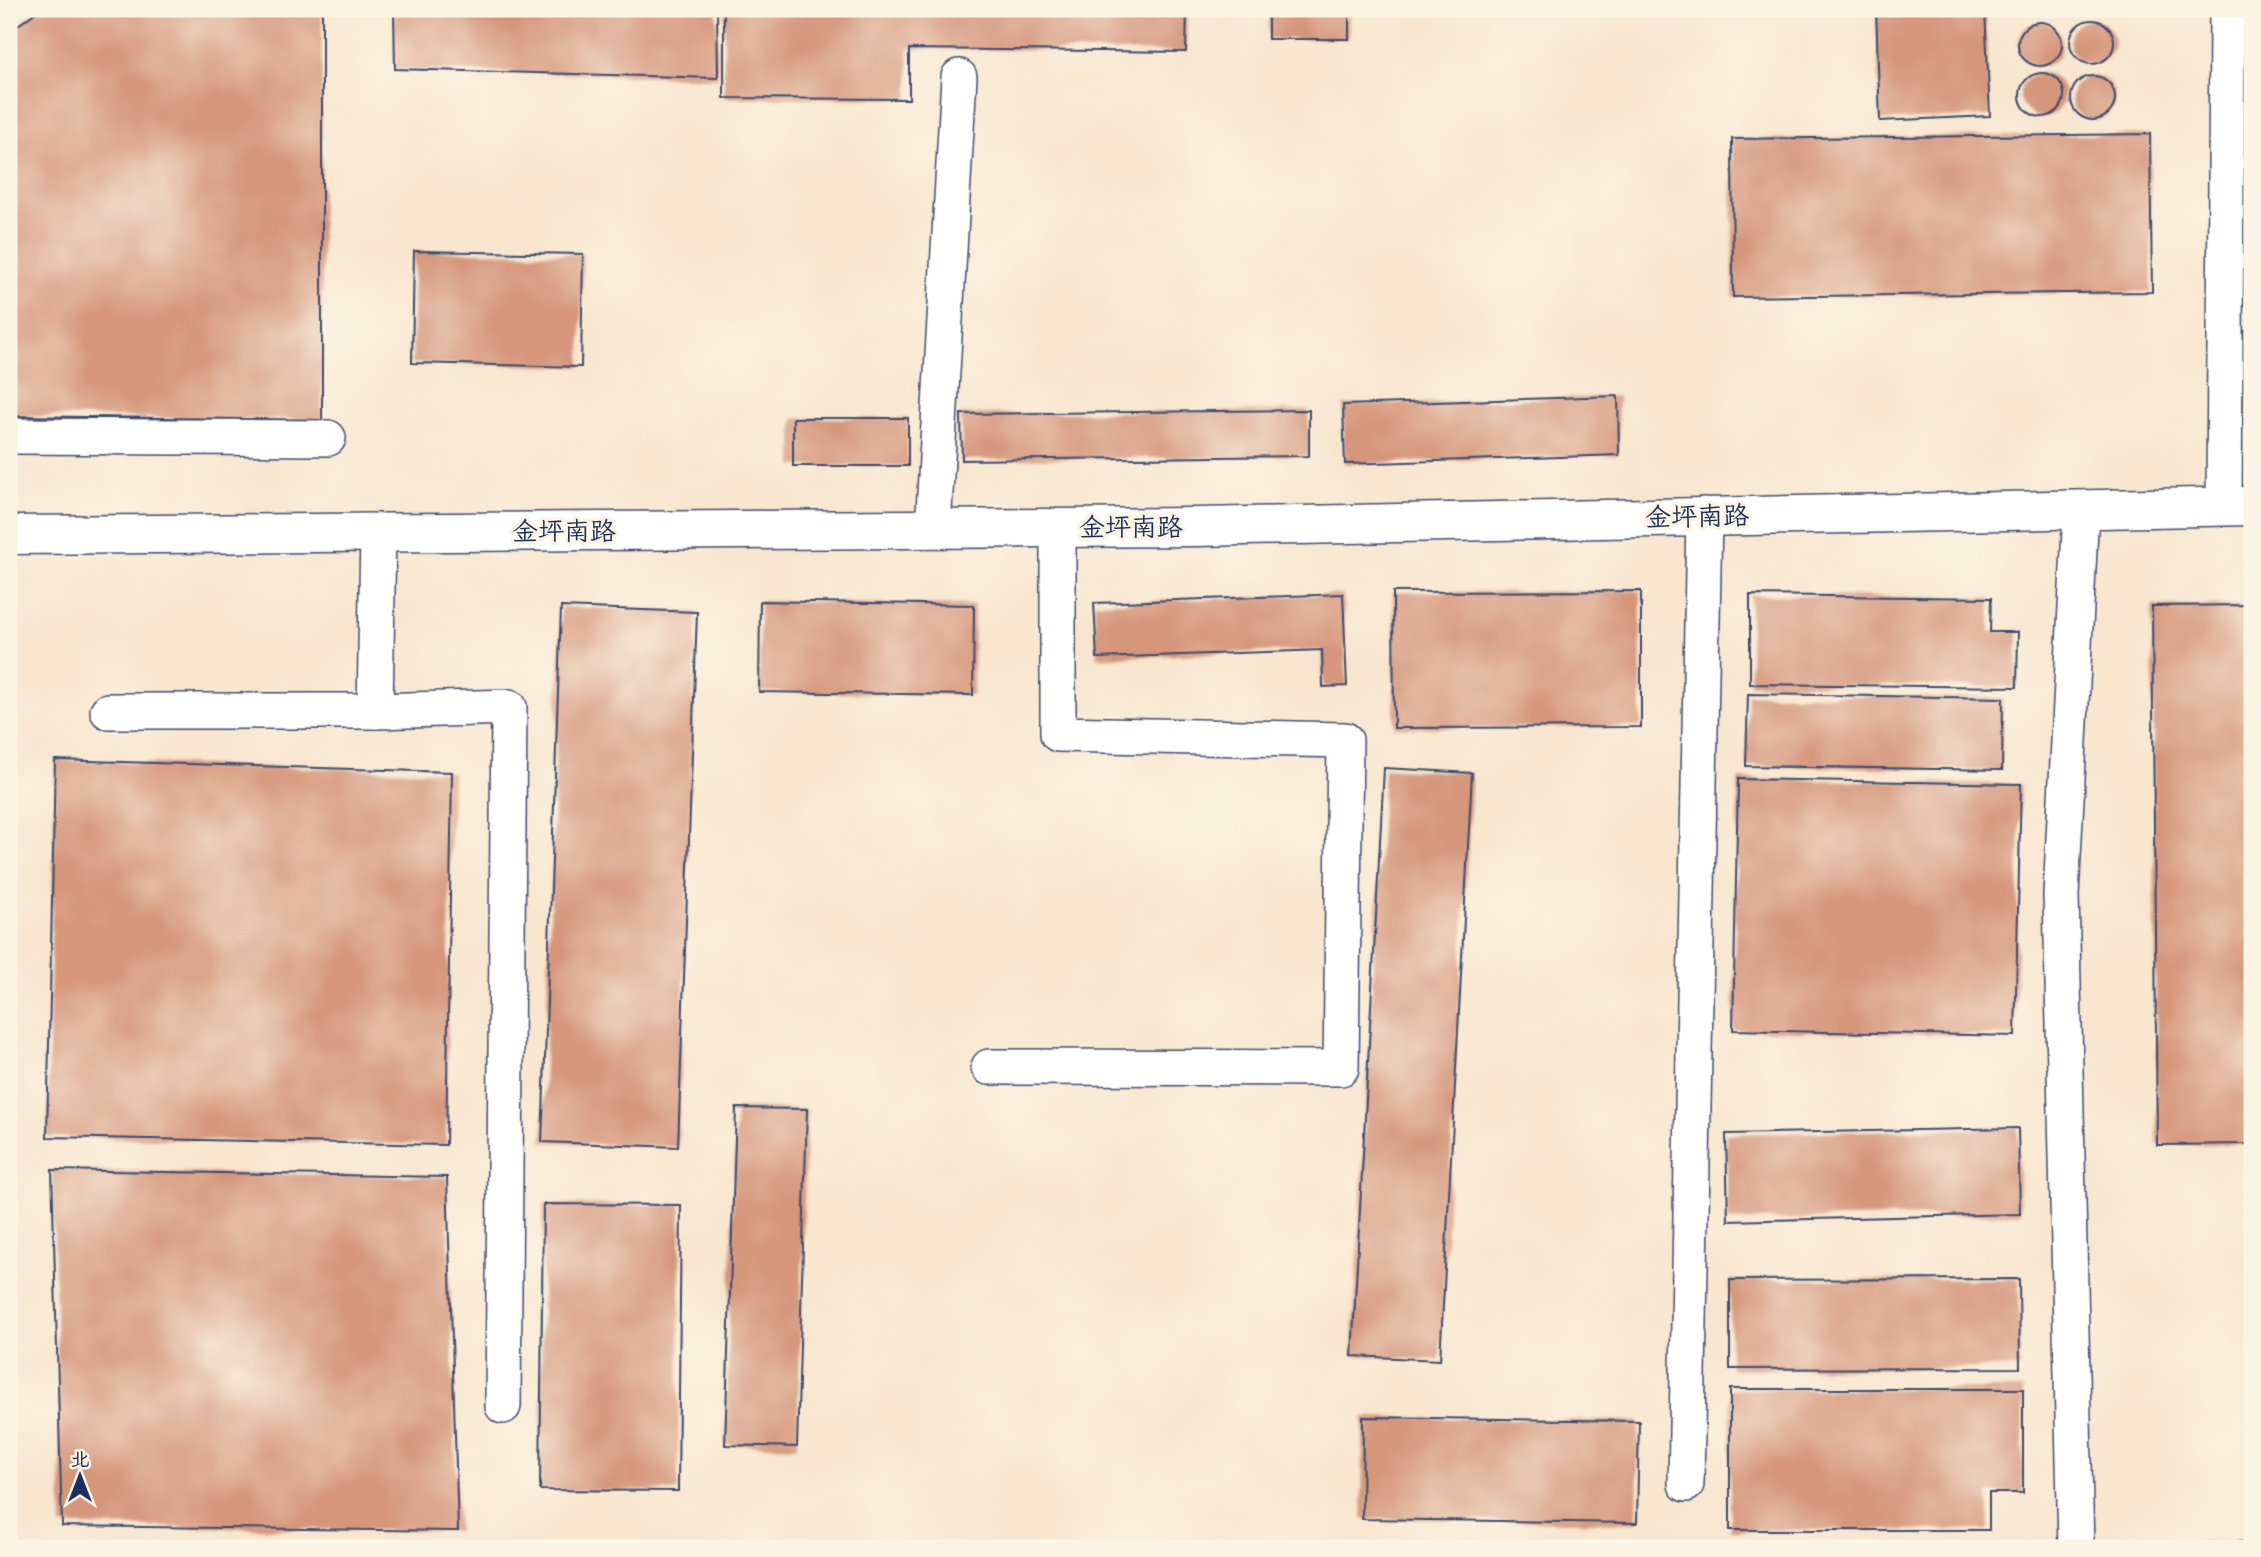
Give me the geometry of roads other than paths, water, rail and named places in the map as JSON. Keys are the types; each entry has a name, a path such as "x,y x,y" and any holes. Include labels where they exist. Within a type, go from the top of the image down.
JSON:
{"street":[{"path":"2227,19 2238,506"},
{"path":"933,528 959,77"},
{"path":"9,436 328,438"},
{"name":"金坪南路","path":"9,535 1198,527 2238,506"},
{"path":"2076,1548 2061,895 2081,511"},
{"path":"1686,1484 1704,515"},
{"path":"989,1067 1341,1068 1345,740 1058,734 1058,527"},
{"path":"376,711 378,532"},
{"path":"108,711 376,711 509,707 503,1406"}]}
